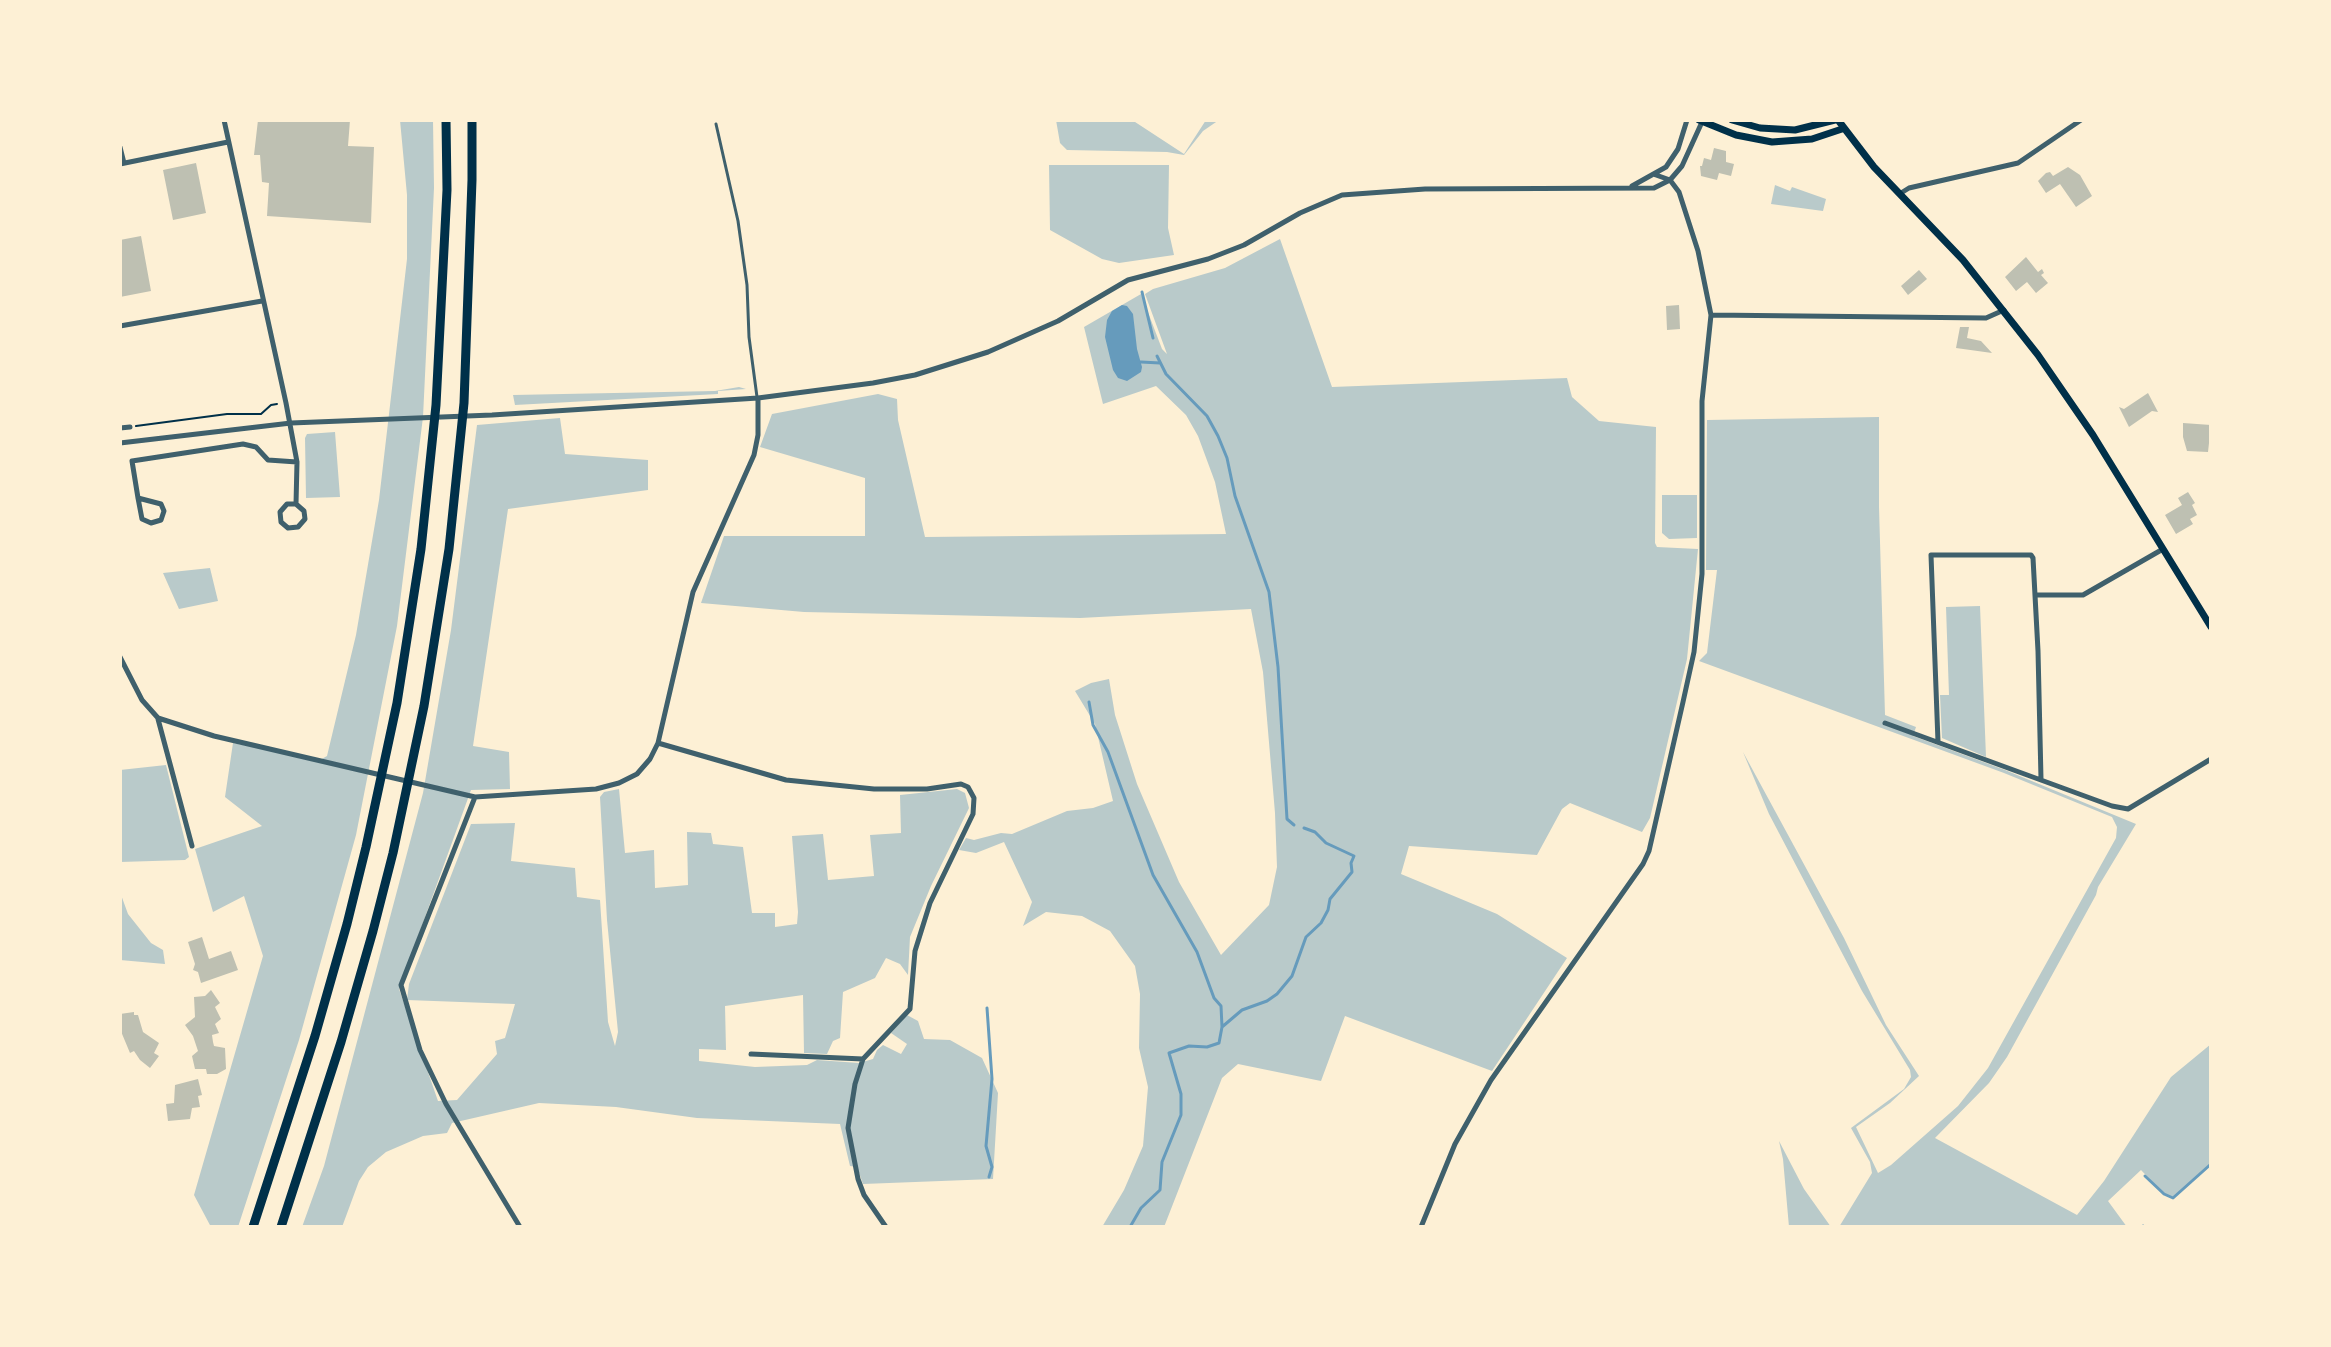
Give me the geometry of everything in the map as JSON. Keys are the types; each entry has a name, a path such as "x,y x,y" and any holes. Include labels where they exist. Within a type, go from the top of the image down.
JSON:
{"highway":[{"path":"253,1227 311,1049 347,924 397,703 421,549 436,405 447,190 446,120"},
{"path":"281,1227 373,931 424,706 449,549 464,403 472,120"}],"main road":[{"path":"1732,120 1760,128 1795,130 1836,120 1963,260 2004,310 2068,398 2211,627"},
{"path":"1701,121 1745,138 1772,142 1812,139 1842,129"}],"street":[{"path":"224,120 291,423 297,462 296,504"},
{"path":"1631,186 1656,175 1674,157 1687,120"},
{"path":"1901,193 1909,188 2018,163 2081,120"},
{"path":"120,443 291,423 492,415 758,398 915,375 988,352 1058,321 1128,280 1208,259 1244,245 1300,213 1342,195 1425,189 1654,188 1670,180 1686,159 1701,121"},
{"path":"120,147 122,163 228,142"},
{"path":"1421,1227 1455,1144 1491,1080 1635,877 1649,851 1686,690 1698,613 1703,543 1702,401 1711,315 1698,251 1679,192 1670,180 1656,175"},
{"path":"120,326 262,301"},
{"path":"1711,315 1986,318 2004,310"},
{"path":"158,718 214,736 475,797 596,789 637,774 658,743 693,592 754,455 758,435 758,398"},
{"path":"120,428 130,427"},
{"path":"138,498 161,504 164,511 161,520 151,523 142,519 138,498 132,461 247,444 256,447 268,460 297,462"},
{"path":"287,504 296,504 304,511 305,519 298,527 288,528 281,522 280,512 287,504"},
{"path":"2035,595 2083,595 2163,549"},
{"path":"1938,742 1931,555 2031,555 2041,779"},
{"path":"120,657 142,700 158,718 192,846"},
{"path":"1885,723 2112,806 2128,809 2211,759"},
{"path":"658,743 786,780 821,786 887,789 927,789 961,784 968,787 974,798 973,814 930,903 915,951 910,1009 863,1059 855,1084 848,1128 853,1162 861,1187 886,1227"},
{"path":"475,797 401,985 420,1050 446,1104 520,1227"},
{"path":"751,1054 863,1059"}],"lane":[{"path":"716,124 740,234 758,398"}],"path":[{"path":"130,427 227,414 261,414 271,405 286,403"}],"shaded area":[{"path":"400,120 433,120 434,188 423,417 397,626 356,835 299,1040 238,1227 211,1227 194,1195 263,956 244,896 213,912 195,849 262,826 225,797 233,743 320,760 327,756 356,635 379,500 407,259 407,195"},
{"path":"1056,120 1132,120 1184,154 1206,120 1219,120 1203,131 1184,155 1067,150 1060,143"},
{"path":"1049,165 1169,165 1168,228 1174,255 1119,263 1102,259 1050,230"},
{"path":"1775,185 1790,191 1792,187 1826,199 1823,211 1771,204"},
{"path":"1280,239 1332,387 1567,378 1572,397 1599,421 1656,427 1655,543 1657,547 1698,549 1687,659 1650,818 1642,832 1570,803 1562,809 1537,855 1409,846 1401,874 1497,914 1567,958 1492,1071 1345,1016 1321,1081 1238,1064 1222,1078 1164,1227 1102,1227 1124,1190 1143,1146 1148,1087 1139,1048 1140,994 1135,966 1110,931 1082,916 1046,912 1023,926 1032,902 1004,842 976,853 959,850 966,838 974,840 1001,833 1012,834 1067,811 1093,808 1113,801 1095,724 1075,691 1109,679 1115,715 1137,784 1179,882 1221,955 1269,905 1277,867 1263,672 1251,609 1080,618 804,612 701,603 724,536 865,536 865,478 760,447 772,414 878,394 897,399 898,420 925,537 1226,534 1215,482 1198,436 1186,415 1156,386 1103,404 1084,327 1141,294 1162,349 1167,354 1145,294 1225,268"},
{"path":"739,387 746,389 718,391 718,394 515,405 513,395 715,391"},
{"path":"1879,417 1885,715 1916,727 1913,736 2136,824 2098,887 2007,1057 1989,1083 1935,1138 2077,1215 2104,1181 2171,1077 2211,1044 2211,1164 2174,1198 2163,1193 2141,1170 2108,1201 2127,1227 1839,1227 1872,1173 1870,1162 1851,1128 1904,1089 1911,1077 1910,1070 1862,991 1769,814 1743,752 1844,938 1886,1025 1919,1076 1890,1103 1856,1127 1878,1173 1958,1106 1988,1068 2116,838 2117,827 2112,817 2004,773 1699,661 1707,653 1717,570 1706,570 1707,420"},
{"path":"560,418 565,454 648,460 648,490 508,509 473,746 509,752 510,789 471,790 399,989 438,1101 457,1100 497,1054 495,1041 505,1038 515,1004 407,1000 409,984 471,824 515,823 511,861 575,868 577,897 600,900 608,1022 615,1046 618,1032 607,920 600,797 604,792 619,789 625,853 654,850 655,888 688,885 687,832 711,833 713,844 743,847 752,913 775,913 775,927 797,924 792,836 823,834 828,880 874,876 870,835 901,833 900,795 957,789 965,793 969,808 910,937 908,975 900,964 886,958 875,978 843,992 840,1038 833,1041 827,1054 804,1053 803,995 725,1006 726,1050 699,1049 699,1061 755,1067 807,1065 817,1060 859,1063 873,1059 883,1045 901,1054 907,1044 891,1033 907,1015 918,1021 924,1039 950,1040 982,1058 998,1093 993,1179 863,1184 857,1167 850,1166 840,1124 697,1118 616,1107 539,1103 452,1123 447,1133 423,1136 386,1152 368,1167 359,1181 342,1227 302,1227 324,1166 423,793 451,630 477,425"},
{"path":"335,432 340,497 306,498 305,438 307,434"},
{"path":"1662,495 1697,495 1697,538 1669,539 1662,533"},
{"path":"210,568 218,601 179,609 163,573"},
{"path":"1980,606 1986,757 1942,738 1940,695 1949,695 1946,607"},
{"path":"166,765 189,857 185,860 120,862 120,770"},
{"path":"120,892 128,914 151,943 163,950 165,964 120,960"},
{"path":"1779,1141 1804,1189 1831,1227 1789,1227"}],"water":[{"path":"1122,305 1133,314 1142,367 1141,372 1127,381 1118,378 1113,370 1105,337 1107,320 1112,311"}],"building":[{"path":"258,120 350,120 348,146 374,147 371,223 267,216 269,183 262,182 260,155 254,155"},
{"path":"1714,148 1726,151 1726,162 1734,164 1731,176 1719,173 1717,180 1701,176 1700,166 1704,158 1711,160"},
{"path":"196,163 206,213 173,220 163,170"},
{"path":"2068,167 2080,175 2092,196 2076,207 2060,184 2046,193 2038,181 2046,173 2050,172 2053,176"},
{"path":"141,236 151,291 120,297 120,240"},
{"path":"2026,257 2038,272 2042,269 2044,273 2041,275 2048,283 2036,293 2027,282 2016,291 2005,277"},
{"path":"1919,270 1927,279 1908,295 1901,286"},
{"path":"1679,305 1680,329 1667,330 1666,306"},
{"path":"1960,327 1969,327 1967,338 1981,341 1992,353 1956,348"},
{"path":"2148,393 2158,412 2152,411 2129,427 2119,407 2124,409"},
{"path":"2183,423 2211,425 2208,452 2187,451"},
{"path":"2188,492 2195,503 2192,505 2197,515 2190,519 2193,524 2176,534 2165,515 2182,505 2178,498"},
{"path":"202,937 209,959 231,951 238,970 201,983 198,972 193,970 195,964 188,942"},
{"path":"211,990 220,1003 215,1007 221,1019 215,1024 219,1033 212,1035 213,1042 214,1046 225,1048 226,1069 217,1074 207,1074 206,1069 195,1069 192,1056 198,1051 185,1025 195,1017 194,997 205,996"},
{"path":"134,1012 138,1015 143,1032 159,1043 154,1053 159,1056 150,1068 134,1051 130,1053 120,1029 120,1014"},
{"path":"198,1079 202,1095 198,1096 200,1107 192,1108 190,1119 168,1121 166,1104 174,1103 175,1085"}],"waterway":[{"path":"1142,292 1153,338"},
{"path":"1157,356 1166,374 1207,416 1218,436 1227,458 1235,496 1269,592 1278,667 1287,819 1294,825"},
{"path":"1141,362 1160,363"},
{"path":"1089,702 1093,725 1108,752 1153,875 1197,952 1214,998 1221,1006 1222,1027"},
{"path":"1130,1227 1141,1208 1160,1190 1162,1162 1181,1115 1181,1094 1169,1053 1189,1046 1207,1047 1219,1043 1222,1027 1242,1010 1277,994 1292,976 1306,937 1321,923 1330,899 1352,872 1354,856 1304,828"},
{"path":"987,1008 992,1079 986,1146 992,1167 989,1177"},
{"path":"2145,1176 2164,1194 2173,1198 2211,1164"}]}
